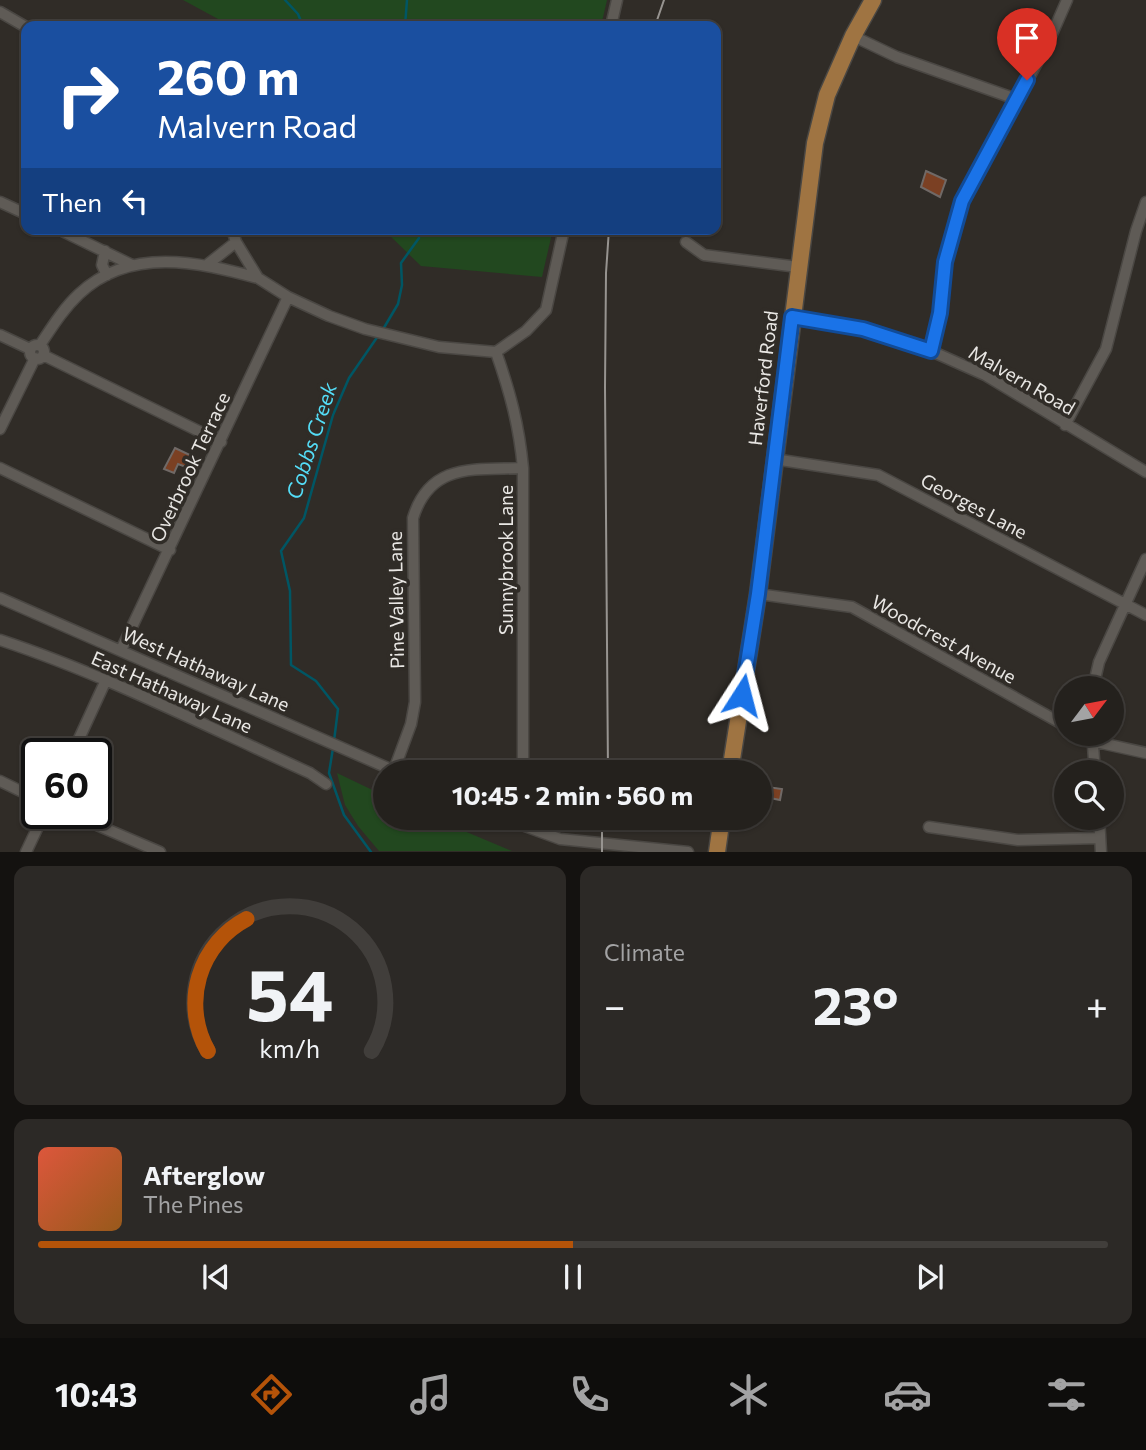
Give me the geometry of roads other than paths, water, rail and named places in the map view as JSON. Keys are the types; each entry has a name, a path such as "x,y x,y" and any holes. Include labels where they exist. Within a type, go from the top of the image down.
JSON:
{"main road":[{"name":"Haverford Road","path":"732,760 758,594 815,143 827,95 853,36 873,0"},
{"path":"717,852 720,830"}],"street":[{"path":"612,21 617,0"},
{"path":"931,351 940,313 945,262 962,201 1049,41 1067,0"},
{"path":"0,12 21,24"},
{"path":"853,36 897,57 1016,99"},
{"path":"0,202 21,212"},
{"path":"1065,425 1106,349 1146,202"},
{"path":"71,235 132,265"},
{"path":"234,235 258,278"},
{"path":"0,429 37,352 58,317 81,292 107,275 132,265 171,261 208,264 258,278 288,297 329,316 377,332 439,347 496,352 526,331 545,310 563,235"},
{"path":"208,264 236,242"},
{"path":"686,242 704,254 798,267"},
{"path":"105,251 102,265 107,275"},
{"name":"Overbrook Terrace","path":"121,650 288,297"},
{"name":"Malvern Road","path":"792,317 863,329 931,351 985,375 1146,472"},
{"path":"0,335 221,442"},
{"name":"Sunnybrook Lane","path":"496,352 512,397 523,467 523,760"},
{"name":"Georges Lane","path":"774,459 878,475 1146,615"},
{"name":"Pine Valley Lane","path":"400,760 415,702 413,518 419,499 432,484 447,475 523,467"},
{"path":"0,468 170,550"},
{"path":"1096,676 1123,605 1146,559"},
{"name":"Woodcrest Avenue","path":"758,594 852,607 1054,719"},
{"name":"West Hathaway Lane","path":"0,598 373,761"},
{"name":"East Hathaway Lane","path":"0,640 106,680 310,773 326,783"},
{"path":"79,738 106,680"},
{"path":"1122,746 1146,753"},
{"path":"0,781 21,791"},
{"path":"929,827 1018,840 1100,838"},
{"path":"26,852 37,829"},
{"path":"106,829 160,852"},
{"path":"536,830 560,839 688,852"},
{"path":"1100,830 1101,852"}],"waterway":[{"path":"285,0 301,21"},
{"name":"Cobbs Creek","path":"405,21 407,0"},
{"name":"Cobbs Creek","path":"382,331 398,304 402,285 401,263 419,235"},
{"name":"Cobbs Creek","path":"334,741 338,709 316,681 291,665 290,591 281,551 304,518 333,415 349,378 378,336"},
{"name":"Cobbs Creek","path":"333,748 329,773 344,815 371,852"}],"tram line":[{"path":"657,21 664,0"},
{"path":"608,760 605,387 609,235"},
{"path":"602,830 602,852"}]}
